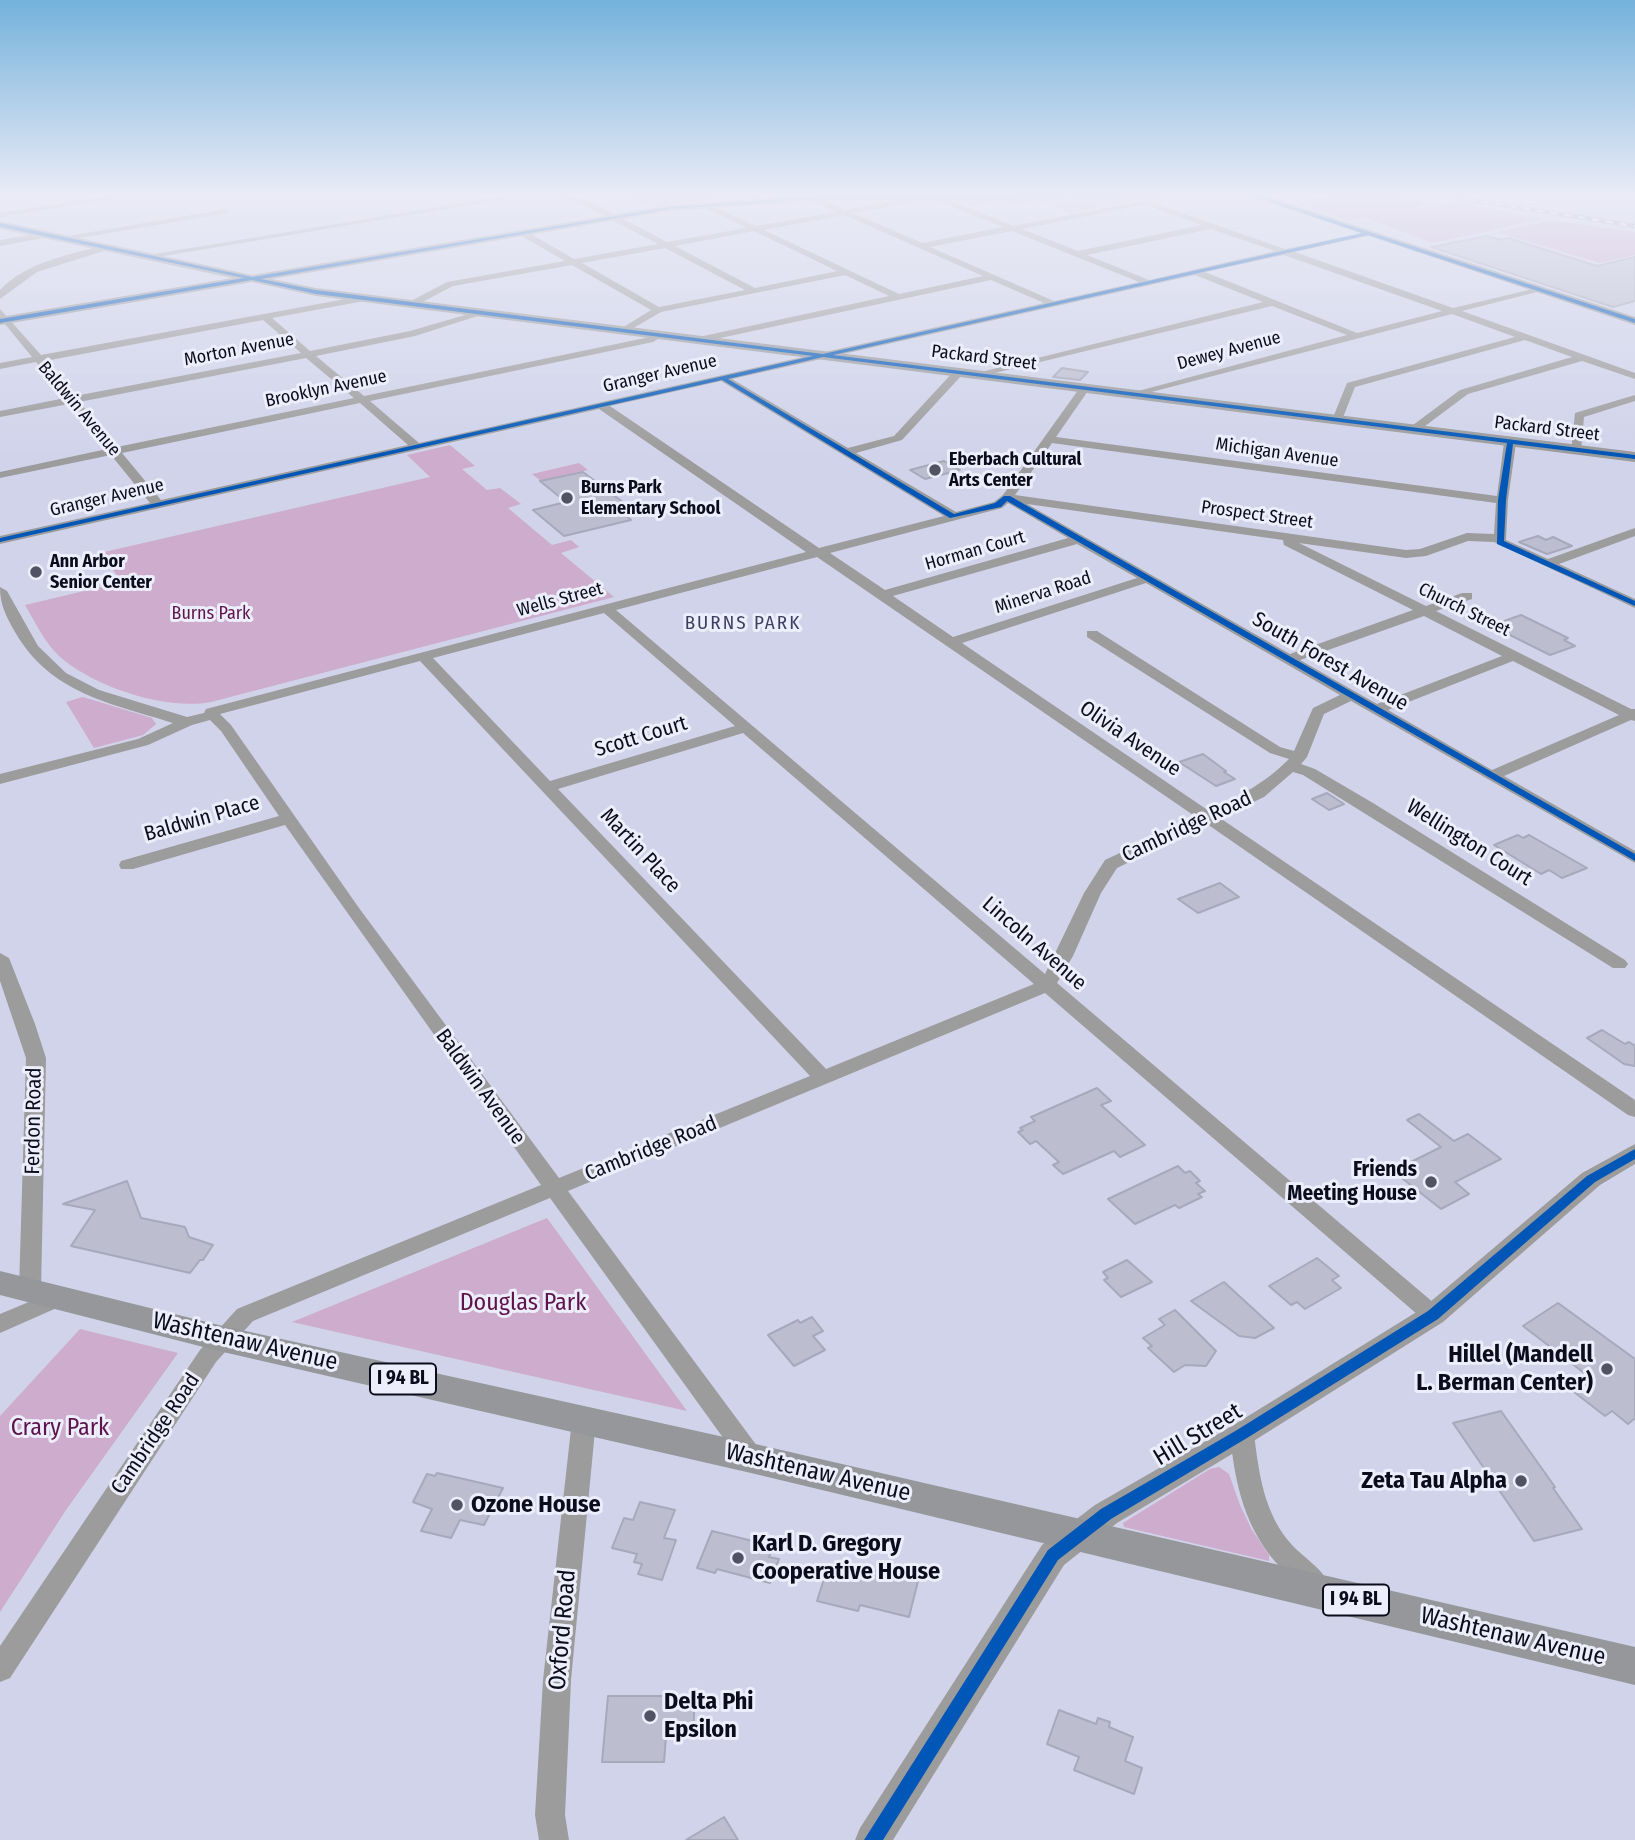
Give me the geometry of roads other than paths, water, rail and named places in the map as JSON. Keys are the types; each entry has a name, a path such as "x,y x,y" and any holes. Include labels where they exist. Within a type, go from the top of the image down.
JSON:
{"main road":[{"path":"2,318 235,281"},
{"name":"Packard Street","path":"259,281 482,313 1635,457"},
{"path":"1513,281 1635,321"},
{"name":"Washtenaw Avenue","path":"22,1290 1635,1666"}],"street":[{"path":"412,304 444,285 467,281"},
{"path":"606,281 658,310"},
{"path":"736,281 755,291"},
{"path":"625,330 658,310 804,281"},
{"path":"864,281 898,297"},
{"path":"697,340 973,281"},
{"path":"1000,281 1054,304"},
{"name":"Granger Avenue","path":"0,540 1155,281"},
{"path":"1219,281 1357,335"},
{"path":"1367,281 1635,376"},
{"path":"0,296 5,285"},
{"name":"Dewey Avenue","path":"1132,394 1538,289"},
{"path":"0,366 367,298"},
{"path":"847,452 898,438 966,374 1275,302"},
{"name":"Morton Avenue","path":"0,414 412,334 482,313"},
{"path":"265,317 416,447"},
{"name":"Baldwin Avenue","path":"2,318 158,505"},
{"name":"Brooklyn Avenue","path":"0,475 653,339 659,335"},
{"path":"1338,420 1351,385 1525,337"},
{"path":"1413,430 1464,392 1583,357"},
{"path":"723,378 953,516"},
{"path":"1007,498 1085,388"},
{"path":"1575,450 1578,415 1635,398"},
{"name":"Olivia Avenue","path":"601,405 1635,1110"},
{"name":"Michigan Avenue","path":"1047,439 1502,500"},
{"path":"1510,443 1499,538 1503,544 1635,604"},
{"name":"Wells Street","path":"0,779 153,738 187,722 213,715 211,712 998,505 1007,498"},
{"name":"Prospect Street","path":"1007,498 1415,554 1467,537 1499,538"},
{"name":"South Forest Avenue","path":"1007,498 1076,540 1635,858"},
{"path":"1547,564 1635,532"},
{"name":"Church Street","path":"1276,536 1633,715"},
{"name":"Horman Court","path":"883,595 1076,540"},
{"name":"Minerva Road","path":"951,642 1146,579"},
{"path":"0,591 34,649 55,671 90,690 187,722"},
{"path":"1287,660 1467,596"},
{"name":"Lincoln Avenue","path":"606,608 1433,1315"},
{"name":"Wellington Court","path":"1092,634 1619,964"},
{"name":"Martin Place","path":"423,656 823,1078"},
{"path":"1374,710 1514,656"},
{"name":"Cambridge Road","path":"0,1669 114,1495 223,1339 245,1315 1046,986 1058,971 1100,878 1111,864 1258,794 1296,761 1318,712 1350,696"},
{"name":"Baldwin Avenue","path":"213,715 226,728 345,901 751,1458"},
{"path":"1491,776 1633,715"},
{"name":"Scott Court","path":"547,787 747,727"},
{"name":"Baldwin Place","path":"127,865 290,818"},
{"name":"Ferdon Road","path":"0,958 31,1036 36,1058 22,1290"},
{"name":"Hill Street","path":"873,1840 1053,1555 1106,1514 1242,1434 1433,1315 1591,1179 1635,1153"},
{"path":"0,1324 22,1290"},
{"name":"Oxford Road","path":"554,1840 550,1815 558,1680 584,1420"},
{"name":"Hill Street","path":"1242,1434 1246,1480 1262,1524 1294,1565 1331,1594"}],"place":[{"name":"Eberbach Cultural Arts Center","path":"935,470"},
{"name":"Burns Park Elementary School","path":"567,498"},
{"name":"Ann Arbor Senior Center","path":"36,572"},
{"name":"Friends Meeting House","path":"1431,1182"},
{"name":"Hillel (Mandell L. Berman Center)","path":"1607,1369"},
{"name":"Zeta Tau Alpha","path":"1521,1481"},
{"name":"Ozone House","path":"457,1505"},
{"name":"Karl D. Gregory Cooperative House","path":"738,1558"},
{"name":"Delta Phi Epsilon","path":"650,1716"}],"district":[{"name":"BURNS PARK","path":"743,624"}],"park label":[{"name":"Burns Park","path":"211,614"},
{"name":"Douglas Park","path":"523,1303"},
{"name":"Crary Park","path":"60,1428"}]}
